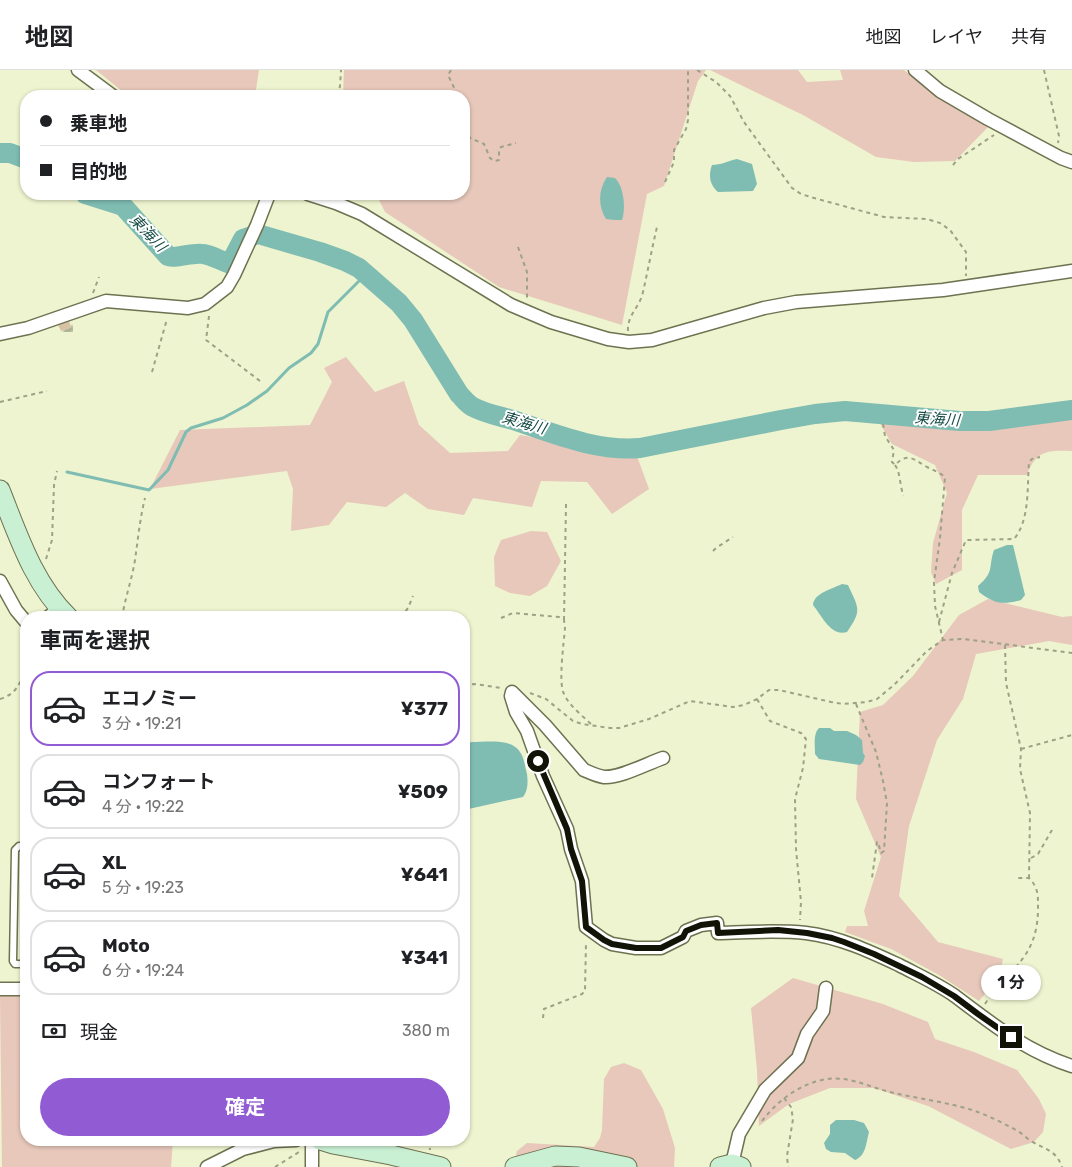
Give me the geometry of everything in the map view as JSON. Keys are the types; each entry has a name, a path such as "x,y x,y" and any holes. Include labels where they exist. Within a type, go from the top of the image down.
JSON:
{"main road":[{"path":"0,490 22,548 57,611"},
{"path":"344,1146 441,1167"},
{"path":"515,1167 555,1156 579,1158 627,1167"}],"street":[{"path":"78,70 105,90"},
{"path":"915,70 940,91 1002,127 1072,162"},
{"path":"0,334 28,328 106,301 188,308 205,304 227,286 250,242 267,200"},
{"path":"327,200 362,214 511,305 551,322 608,339 629,342 652,340 764,308 796,302 966,287 1072,271"},
{"path":"0,581 20,615"},
{"path":"512,692 545,725 584,770 593,775 613,776 662,758"},
{"path":"512,692 511,696 516,712 527,732 543,776 567,829 571,849 582,881 586,927 604,940 612,944 636,948 661,948 683,937 686,931 692,928 717,923 718,933 778,930 832,938 874,954 922,977 954,996 978,1014 1042,1055 1072,1066"},
{"path":"731,1166 738,1134 766,1090 798,1058 807,1034 822,1011 826,988"},
{"path":"0,989 20,989"},
{"path":"207,1167 243,1148 252,1146"},
{"path":"312,1167 315,1146"}],"lane":[{"path":"20,846 16,850 13,961 15,964 20,964"}],"path":[{"path":"339,90 341,70"},
{"path":"451,70 448,79 454,90"},
{"path":"666,182 674,162 674,150 686,129 688,120 688,70"},
{"path":"697,70 724,89 777,170 792,188 801,194 884,217 927,219 940,223 950,230 966,252 966,287"},
{"path":"1044,70 1059,136 1055,155"},
{"path":"953,165 958,159 1001,130 1002,127"},
{"path":"470,138 484,144 490,158 494,161 499,160 499,149 501,147 516,143"},
{"path":"629,342 628,327 631,314 638,306 643,292 657,227"},
{"path":"518,247 527,272 526,312"},
{"path":"91,306 90,302 98,277"},
{"path":"205,304 209,315 206,340 260,381"},
{"path":"152,372 167,321 166,306"},
{"path":"0,402 47,391"},
{"path":"883,424 885,436 894,450 892,462 898,470 903,496"},
{"path":"895,465 901,458 907,457 945,476 934,582 935,606 943,640"},
{"path":"939,622 952,574 966,540 1014,539 1018,534 1025,513 1030,462 1032,459 1040,457"},
{"path":"34,571 46,559 52,540 57,471"},
{"path":"123,611 145,498"},
{"path":"566,504 565,628 561,685 563,694 581,716 593,726"},
{"path":"713,551 733,537"},
{"path":"406,611 413,596"},
{"path":"501,618 513,613 559,617 564,620"},
{"path":"470,685 487,685 512,692 534,694 546,699 574,721 610,728 626,726 648,719 690,701 733,707 744,705 757,699 769,690 842,704 867,702 877,699 894,685 927,651 943,640 964,639 1072,653"},
{"path":"1005,645 1006,683 1021,749 1020,769 1030,813 1029,878"},
{"path":"0,699 16,690 20,681"},
{"path":"757,699 770,721 801,733 806,739 803,768 795,799 796,849 801,902 798,932"},
{"path":"856,703 876,752 887,803 884,852 881,853 877,842 872,878"},
{"path":"1021,749 1072,735"},
{"path":"1030,859 1038,854 1052,830"},
{"path":"978,1014 995,988 1020,963 1032,944 1038,922 1036,885 1029,878 1016,878"},
{"path":"543,1018 544,1009 582,994 585,991 586,927"},
{"path":"758,1126 784,1098 802,1086 838,1078 852,1080 887,1091 957,1107 986,1116 1018,1131 1030,1141 1056,1154 1062,1167"},
{"path":"784,1098 791,1107 793,1119 787,1156 788,1167"},
{"path":"275,1167 309,1146"}],"shaded area":[{"path":"96,70 259,70 256,90 121,90"},
{"path":"344,70 706,70 698,81 664,186 647,194 622,325 499,287 385,212 379,200 470,200 470,90 343,90"},
{"path":"710,70 798,70 807,82 843,80 840,70 904,70 937,96 989,126 955,161 914,162 876,157 803,115"},
{"path":"346,357 375,392 404,381 419,425 450,453 508,451 520,435 637,456 649,489 612,514 587,482 541,481 532,507 473,498 464,515 428,509 405,493 386,507 347,502 329,525 291,531 293,489 287,471 150,489 180,430 310,425 332,382 324,368"},
{"path":"1072,416 1072,451 1044,453 1034,461 1027,475 978,475 962,510 962,570 936,584 931,572 933,543 947,493 935,465 892,444 877,418 928,425 973,427"},
{"path":"531,531 547,532 561,561 547,586 530,596 510,593 495,586 494,557 501,540"},
{"path":"988,599 1062,617 1072,616 1072,645 1049,641 976,654 963,699 937,740 909,826 899,896 938,942 1003,959 999,977 979,1001 939,975 891,949 845,932 847,926 868,926 864,911 881,857 856,799 860,712 883,705 913,676 959,615"},
{"path":"793,978 883,1004 928,1022 935,1039 974,1052 1017,1070 1039,1099 1046,1114 1043,1132 1034,1142 1011,1149 928,1106 874,1088 830,1088 789,1104 759,1126 757,1070 751,1008"},
{"path":"0,996 20,996 20,1146 173,1146 171,1167 2,1167"},
{"path":"624,1063 641,1070 663,1109 675,1148 674,1167 513,1167 517,1151 527,1143 594,1147 600,1138 602,1130 604,1079 611,1067"}],"water":[{"path":"737,159 752,164 757,184 753,191 718,192 710,180 712,165"},
{"path":"607,177 615,178 622,192 624,204 622,220 606,219 603,214 600,198 602,187"},
{"path":"1007,545 1013,545 1025,595 1021,600 1009,603 990,599 979,592 978,586 989,573 994,550"},
{"path":"842,584 848,585 855,599 857,614 847,632 841,633 832,629 827,624 813,605 820,594"},
{"path":"819,728 847,731 856,735 862,740 865,756 863,762 860,765 819,759 815,754 815,737"},
{"path":"470,742 505,743 520,752 527,774 526,792 523,797 470,809"},
{"path":"836,1120 854,1120 864,1123 869,1132 865,1149 859,1158 855,1160 845,1153 831,1152 826,1149 824,1143 830,1134 830,1125"}],"building":[{"path":"69,321 71,327 61,331 58,325"}],"waterway":[{"name":"東海川","path":"0,153 10,153 20,157"},
{"name":"東海川","path":"104,200 123,206 171,257 203,254 230,264 243,239 258,234 320,252 359,268 399,303 413,320 459,394 469,404 488,413 559,436 591,444 608,447 640,448 781,420 845,411 960,421 989,421 1072,410"},
{"path":"67,472 149,490 168,470 186,432 191,428 223,418 247,405 267,391 289,368 311,353 318,344 328,312 366,274"}],"route":[{"path":"538,761 543,776 566,823 571,849 582,881 586,927 604,940 612,944 636,948 661,948 683,937 686,931 692,928 717,923 718,933 778,930 832,938 874,954 922,977 954,996 1011,1037"}]}
